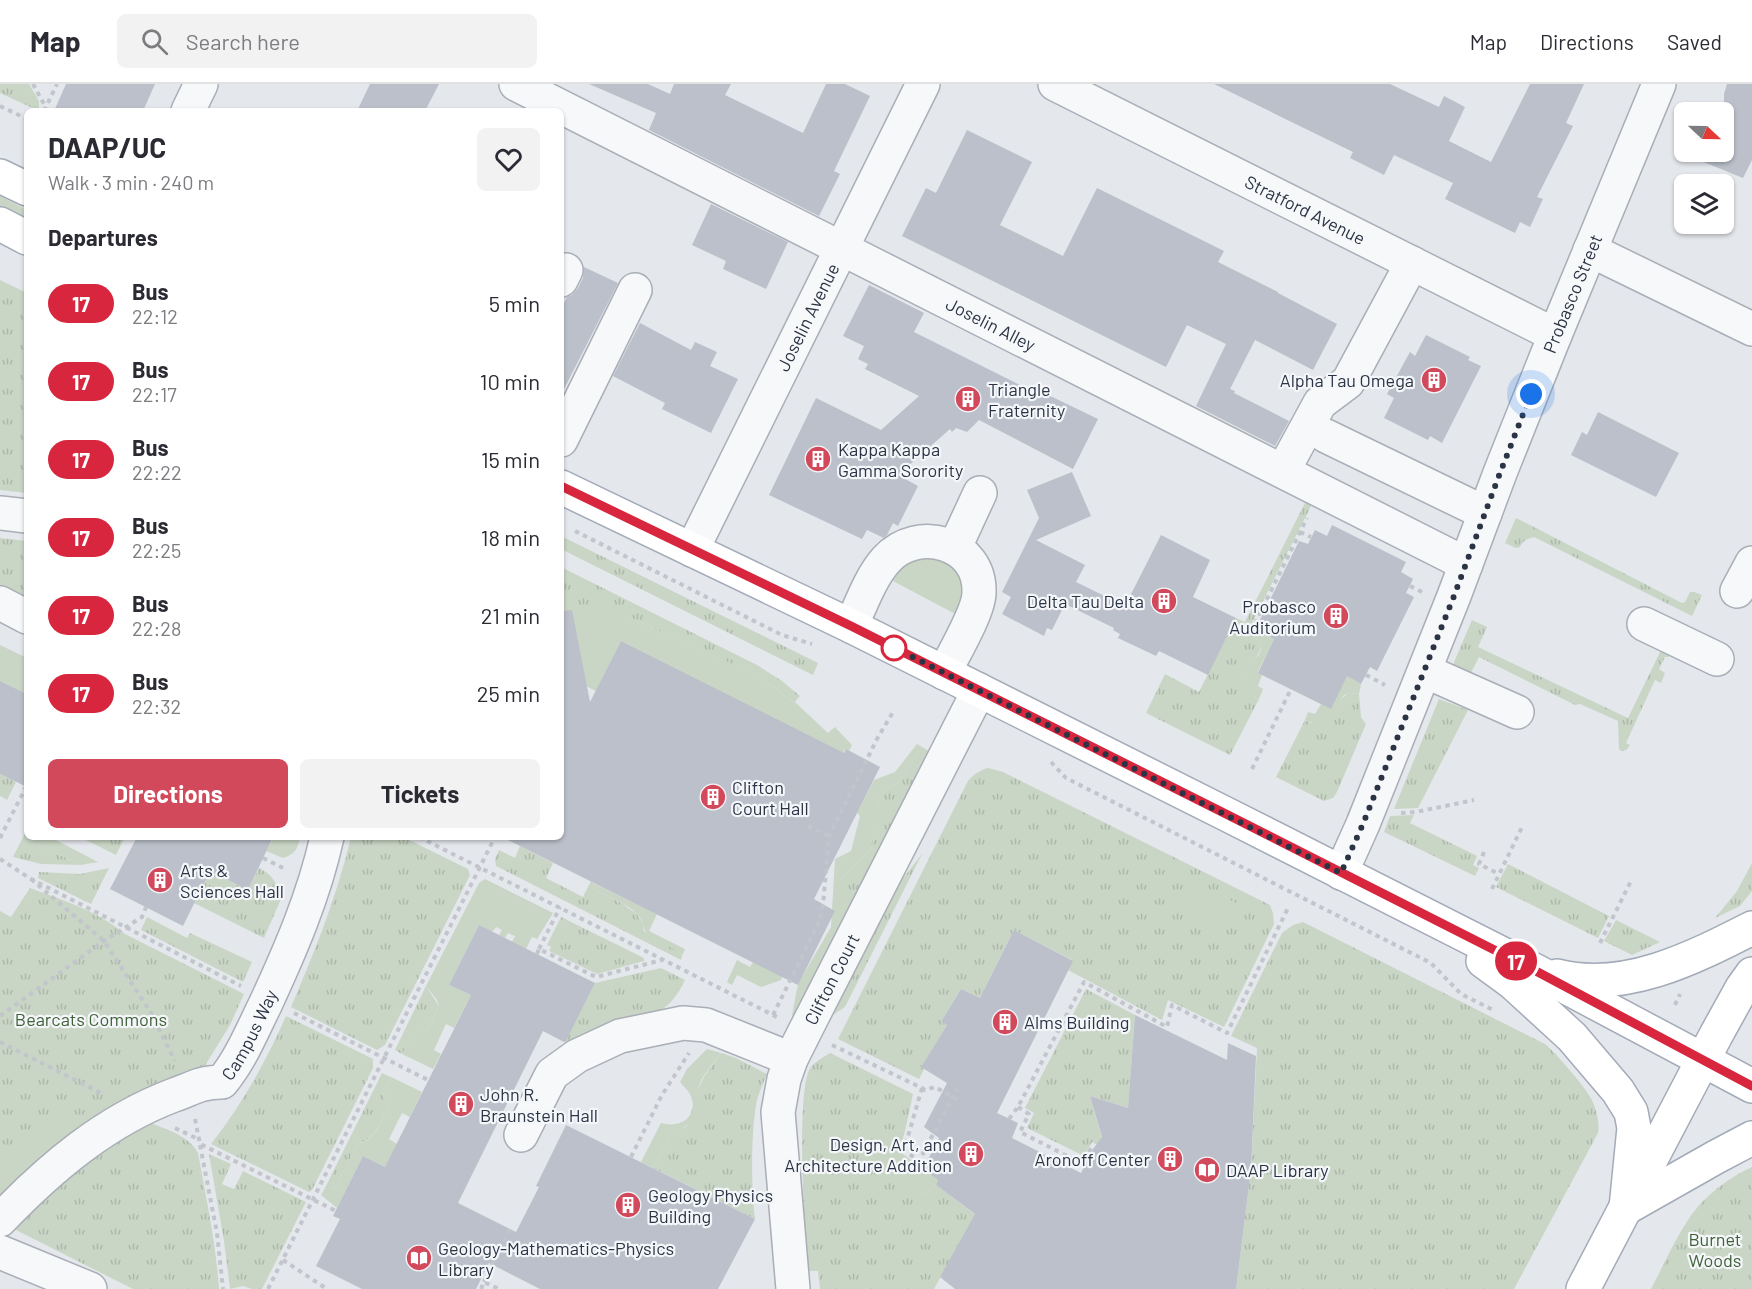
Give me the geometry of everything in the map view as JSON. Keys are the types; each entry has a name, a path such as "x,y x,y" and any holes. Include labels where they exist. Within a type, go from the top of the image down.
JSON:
{"main road":[{"path":"0,176 24,188"},
{"path":"0,224 24,236"},
{"path":"564,487 851,626 1534,970 1752,1086"},
{"path":"1422,914 1513,983 1572,1037 1618,1091 1631,1112 1634,1128 1626,1208"},
{"path":"1534,970 1591,981 1620,979 1645,974 1752,928"},
{"path":"1583,1289 1702,1060 1752,974"},
{"path":"1626,1208 1752,1138"}],"street":[{"path":"189,108 201,84"},
{"name":"Joselin Alley","path":"516,84 563,108"},
{"name":"Joselin Avenue","path":"692,550 923,84"},
{"name":"Stratford Avenue","path":"1055,84 1555,335"},
{"name":"Probasco Street","path":"1341,873 1425,671 1555,335 1659,84"},
{"name":"Joselin Alley","path":"564,108 1466,564"},
{"path":"1590,250 1752,329"},
{"path":"1283,471 1320,403 1348,382 1412,263"},
{"path":"564,434 635,290"},
{"path":"1326,436 1485,513"},
{"path":"955,547 980,493"},
{"path":"0,513 24,516"},
{"path":"851,626 875,577 886,560 895,553 918,542 940,543 955,547 968,557 976,574 979,593 975,610 944,673"},
{"path":"1737,591 1752,563"},
{"path":"0,603 24,615"},
{"path":"1644,624 1717,659"},
{"path":"1425,671 1517,712"},
{"name":"Clifton Court","path":"793,1289 778,1112 784,1079 791,1059 978,690"},
{"name":"Campus Way","path":"0,1220 72,1153 122,1119 158,1101 193,1088 222,1082 232,1070 250,1037 295,939 317,876 326,840"},
{"path":"521,1135 552,1074 589,1050 620,1036 683,1023 706,1025 791,1059"},
{"path":"0,1252 42,1279 90,1289"}],"path":[{"path":"33,84 45,108"},
{"path":"45,108 57,84"},
{"path":"0,106 24,118"},
{"path":"1267,626 1256,621 1321,490"},
{"path":"572,529 782,635 815,645"},
{"path":"1300,532 1311,537"},
{"path":"1410,586 1424,593"},
{"path":"1366,675 1386,685"},
{"path":"1252,769 1291,689"},
{"path":"773,1015 819,922 823,904 829,836 877,739 893,712"},
{"path":"1045,756 1066,778 1431,963 1461,994"},
{"path":"0,838 24,791"},
{"path":"1396,813 1416,812 1474,800"},
{"path":"1492,889 1523,825"},
{"path":"808,826 829,836"},
{"path":"425,840 781,1019"},
{"path":"268,1289 494,840"},
{"path":"1484,852 1479,864 1499,874"},
{"path":"263,858 282,868"},
{"path":"0,859 31,879 250,991"},
{"path":"31,879 105,941 193,1088 200,1142 217,1233 223,1289"},
{"path":"1600,943 1632,879"},
{"path":"0,1016 142,917 146,907"},
{"path":"537,954 560,907"},
{"path":"1009,1119 1018,1107 1084,982 1167,1027 1172,1005 1227,1033 1288,908"},
{"path":"539,949 596,977 663,960"},
{"path":"287,1010 428,1080"},
{"path":"0,1042 137,1111 158,1119 336,1211"},
{"path":"826,1043 922,1088 935,1086 958,1100"},
{"path":"922,1088 904,1150 919,1161 957,1089"},
{"path":"1018,1107 1029,1114 1020,1132 1083,1164 1091,1148 1094,1149"},
{"path":"631,1157 650,1119"},
{"path":"481,1289 510,1229"},
{"path":"283,1260 327,1289"},
{"path":"484,1282 499,1289"}],"green space":[{"path":"0,84 29,84 39,101 39,108 32,108 0,93"},
{"path":"0,196 24,208 24,220 0,208"},
{"path":"0,280 24,292 24,493 0,490"},
{"path":"1311,491 1317,494 1250,627 1253,629 1254,636 1261,643 1261,648 1241,676 1254,697 1259,699 1230,755 1146,713 1165,674 1199,692 1236,618 1245,622"},
{"path":"1516,518 1682,603 1685,602 1690,592 1702,595 1692,616 1534,537 1525,540 1520,547 1516,548 1505,543"},
{"path":"564,537 818,663 813,675 564,550"},
{"path":"0,538 24,541 24,597 0,585"},
{"path":"914,557 946,558 964,574 961,617 893,581 901,568"},
{"path":"564,568 757,665 800,696 794,703 774,687 749,672 629,617 564,615"},
{"path":"589,609 606,609 629,617 750,672 795,702 828,733 835,727 852,745 849,751 845,749 838,764 831,747 621,641 596,691 577,682 580,662 577,635 573,634 564,620 564,614"},
{"path":"1472,620 1487,627 1478,647 1628,718 1663,646 1672,651 1669,657 1665,657 1659,669 1665,673 1661,683 1655,680 1626,743 1630,745 1626,750 1621,751 1618,721 1580,704 1575,705 1479,657 1467,681 1449,674"},
{"path":"1253,629 1274,639 1258,672 1262,675 1258,686 1263,689 1259,699 1246,690 1241,676 1248,665 1259,655 1261,649 1261,643 1252,634"},
{"path":"0,645 24,657 24,693 0,681"},
{"path":"1347,676 1361,684 1359,694 1349,693 1343,696 1337,715 1330,722 1317,724 1305,720 1308,712 1315,714 1321,704"},
{"path":"1349,693 1359,694 1361,717 1366,724 1333,798 1324,801 1276,777 1305,720 1311,723 1337,715 1342,698"},
{"path":"1439,699 1468,710 1418,808 1394,809"},
{"path":"917,744 922,747 899,782 885,791 879,799 870,850 842,878 842,922 794,1017 792,1015 798,984 831,927 835,859 851,851 860,816 857,813 874,780 895,772"},
{"path":"922,747 929,751 842,922 842,878 870,850 879,799 885,791 899,782"},
{"path":"988,768 1003,772 1270,905 1274,924 1224,1027 1168,1000 1162,1020 1068,970 1072,960 1014,930 980,998 961,989 941,1022 947,1025 921,1067 924,1069 919,1079 838,1039 968,781 977,773"},
{"path":"0,774 16,782 7,800 0,796"},
{"path":"1414,815 1410,823 1477,856 1473,865 1479,868 1475,876 1384,832 1390,816"},
{"path":"23,837 24,840 29,840 81,865 41,864 13,857"},
{"path":"29,840 56,840 98,862 81,865"},
{"path":"86,840 124,840 116,855"},
{"path":"272,840 299,840 295,850 283,858 266,851"},
{"path":"350,840 409,840 468,869 470,875 385,1045 377,1050 291,1007 325,923"},
{"path":"520,846 553,863 546,878 583,897 591,881 594,889 637,914 644,931 655,942 675,948 682,956 681,960 496,866 495,859 499,850 515,858"},
{"path":"922,854 845,1007 825,1020 882,905"},
{"path":"1752,863 1752,891 1740,906 1715,918 1737,891"},
{"path":"1508,864 1609,916 1598,938 1496,887"},
{"path":"109,868 91,904 38,878 39,872 80,874"},
{"path":"259,868 274,880 281,899 264,938 194,903 210,871 248,890"},
{"path":"1187,878 1236,903 1222,930 1174,906"},
{"path":"485,879 553,913 537,939 532,937 526,949 512,942 515,936 508,933 505,938 499,935 502,930 496,927 492,932 479,925 449,985 471,995 454,1028 446,1024 434,1050 441,1054 433,1069 402,1054 414,1032 427,1031 439,1006 426,986 479,883"},
{"path":"591,882 657,914 649,931 685,949 682,956 673,948 651,940 634,911 594,889"},
{"name":"Bearcats Commons","path":"30,888 92,913 125,934 244,994 230,1025 198,1077 0,1201 0,911 11,917"},
{"path":"147,917 187,938 190,933 252,962 243,982 141,930"},
{"path":"561,917 644,958 644,961 597,974 549,951 551,947 547,945"},
{"path":"1616,920 1660,942 1632,955 1604,941"},
{"path":"1303,922 1545,1044 1592,1100 1597,1116 1598,1133 1514,1289 1236,1289 1251,1169 1257,1048 1231,1036 1282,933 1293,925"},
{"path":"737,960 750,967 753,962 782,976 781,980 761,987 737,975 732,985 727,982"},
{"path":"661,968 685,980 673,999 661,1011 570,1043 565,1042 595,983"},
{"path":"426,986 439,1006 427,1031 414,1033 402,1054 395,1050"},
{"path":"1086,989 1135,1015 1128,1108 1090,1096 1105,1149 1092,1142 1084,1156 1027,1128 1034,1113 1025,1108"},
{"path":"286,1016 373,1059 373,1068 309,1192 211,1144 253,1082"},
{"path":"707,1049 721,1053 700,1084 695,1117 685,1126 672,1132 653,1168 641,1162 661,1123 676,1124 687,1119 691,1114 693,1108 690,1094 680,1082 687,1069"},
{"path":"721,1053 767,1074 757,1101 754,1118 752,1177 755,1219 653,1168 672,1132 687,1126 698,1089"},
{"path":"830,1053 913,1094 905,1131 885,1130 922,1196 936,1185 1018,1247 969,1225 934,1289 820,1289 818,1271 808,1271 802,1164 803,1103 806,1080 811,1067"},
{"path":"382,1073 391,1077 383,1093 388,1106 380,1124 374,1134 358,1143 335,1188 326,1189 325,1188"},
{"path":"391,1077 422,1092 410,1117 402,1113 389,1139 397,1144 385,1167 363,1156 337,1208 321,1195 325,1188 332,1190 335,1188 358,1143 369,1138 377,1129 388,1106 383,1093"},
{"path":"111,1110 0,1201 0,1165 25,1142 64,1121"},
{"path":"149,1122 183,1137 198,1153 213,1238 219,1289 133,1289 12,1228 81,1163"},
{"path":"885,1129 905,1131 899,1151 938,1180 936,1185 922,1196 871,1168"},
{"path":"209,1154 231,1164 222,1184 234,1189 243,1171 306,1202 262,1289 243,1286 230,1289"},
{"name":"Burnet Woods","path":"1752,1167 1752,1289 1651,1289 1678,1236 1694,1212 1717,1189"}],"building":[{"path":"66,84 155,84 144,108 55,108"},
{"path":"370,84 439,84 427,108 358,108"},
{"path":"589,84 648,84 670,94 674,84 731,84 725,95 803,133 826,84 845,84 870,96 834,171 840,174 819,216 649,130 656,113"},
{"path":"1214,84 1390,84 1439,107 1444,96 1465,107 1449,141 1491,162 1530,84 1584,84 1566,123 1573,126 1537,197 1543,199 1530,227 1520,222 1515,233 1445,199 1453,183 1394,155 1384,175 1350,158 1353,152"},
{"path":"1727,84 1752,84 1752,160 1743,178 1704,162 1734,162 1734,102 1724,102"},
{"path":"967,130 1032,162 1000,225 1063,256 1097,188 1224,251 1218,262 1337,324 1313,370 1255,340 1230,389 1289,421 1275,446 1196,406 1226,344 1187,325 1166,367 902,236 926,188 936,193"},
{"path":"711,204 788,242 766,289 723,269 726,261 692,245"},
{"path":"584,267 618,283 564,389 564,303 567,297 578,288 583,278"},
{"path":"869,285 924,313 914,332 1042,396 1044,393 1098,419 1073,469 979,420 967,432 956,428 952,432 950,429 898,475 918,486 898,526 893,523 884,538 867,530 862,539 769,495 816,398 881,430 919,396 865,369 868,364 858,359 864,346 843,336"},
{"path":"640,323 691,350 695,342 717,352 710,366 738,379 711,433 662,409 665,403 613,376"},
{"name":"Alpha Tau Omega","path":"1426,335 1470,357 1468,360 1481,366 1442,443 1430,436 1428,440 1384,418 1394,398 1387,394 1410,352 1415,356"},
{"path":"1598,412 1679,453 1656,497 1571,455 1582,432 1587,435"},
{"path":"1072,472 1091,516 1036,540 1085,565 1076,582 1125,606 1161,535 1210,560 1193,597 1236,618 1208,675 1159,651 1156,656 1118,638 1120,634 1113,630 1114,628 1065,604 1052,630 1047,628 1044,636 1002,614 1011,597 1002,592 1039,518 1027,490"},
{"name":"Probasco Auditorium","path":"1332,525 1406,562 1401,572 1413,579 1406,593 1414,597 1377,671 1370,667 1361,684 1347,676 1331,709 1258,673 1274,639 1255,630 1299,541 1308,544 1315,530 1327,536"},
{"name":"Clifton Court Hall","path":"572,610 590,702 621,641 844,753 846,749 880,767 814,899 835,911 798,985 508,840 564,840 564,611"},
{"path":"0,681 24,693 24,786 0,774"},
{"name":"Arts & Sciences Hall","path":"135,840 272,840 248,890 210,871 183,926 110,889"},
{"path":"479,925 595,983 566,1041 543,1031 458,1203 516,1232 566,1125 755,1219 718,1289 540,1289 489,1263 476,1289 362,1289 316,1266 340,1219 333,1216 363,1156 385,1167 471,995 449,985"},
{"path":"1014,930 1073,961 997,1113 1018,1123 1012,1138 1081,1173 1102,1137 1090,1096 1128,1108 1135,1015 1227,1060 1228,1043 1256,1056 1251,1169 1236,1289 955,1289 940,1277 975,1214 936,1185 938,1180 923,1169 939,1138 924,1127 947,1083 921,1067 947,1025 941,1022 961,989 980,998"}],"bus line":[{"name":"17","path":"564,487 851,626 1228,815 1534,970 1752,1086"}],"place":[{"name":"Alpha Tau Omega","path":"1434,380"},
{"name":"Triangle Fraternity","path":"968,399"},
{"name":"Kappa Kappa Gamma Sorority","path":"818,459"},
{"name":"Delta Tau Delta","path":"1164,601"},
{"name":"Probasco Auditorium","path":"1336,616"},
{"name":"Clifton Court Hall","path":"713,797"},
{"name":"Arts & Sciences Hall","path":"160,880"},
{"name":"Alms Building","path":"1005,1022"},
{"name":"John R. Braunstein Hall","path":"461,1104"},
{"name":"Design, Art, and Architecture Addition","path":"971,1154"},
{"name":"Aronoff Center","path":"1170,1159"},
{"name":"DAAP Library","path":"1207,1170"},
{"name":"Geology Physics Building","path":"628,1205"},
{"name":"Geology-Mathematics-Physics Library","path":"419,1258"}],"route":[{"path":"894,648 889,645 1341,873 1363,824 1454,596 1531,394"}]}
